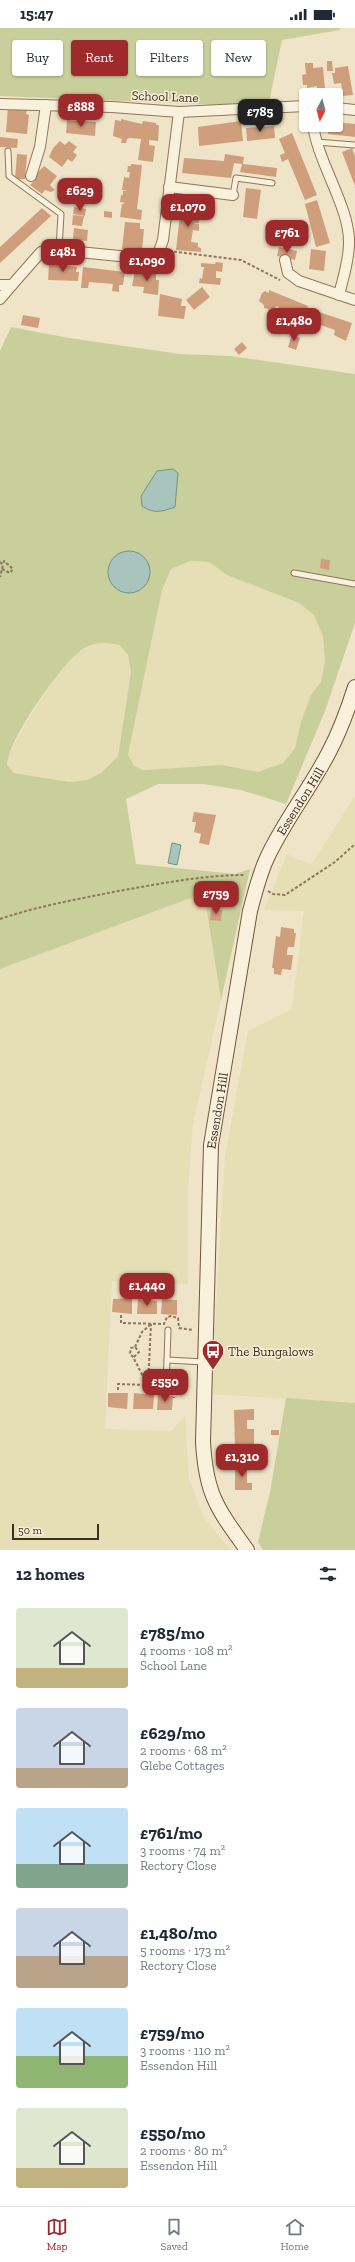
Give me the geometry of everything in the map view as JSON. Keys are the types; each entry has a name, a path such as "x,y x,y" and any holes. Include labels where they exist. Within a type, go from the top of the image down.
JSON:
{"main road":[{"name":"Essendon Hill","path":"247,1550 219,1511 207,1482 203,1442 211,1145 250,911 258,883 267,859 284,826 329,753 341,728 355,687"}],"street":[{"name":"School Lane","path":"0,104 112,106 179,112 299,106"},
{"path":"31,176 40,146 46,105"},
{"path":"343,109 355,110"},
{"path":"0,299 41,252 59,249 150,259 157,256 160,250 179,112"},
{"path":"314,132 315,142 345,220 349,242 347,264 339,294"},
{"path":"169,187 233,195"},
{"path":"285,260 288,273 299,281 355,300"},
{"path":"0,285 12,285"}],"lane":[{"path":"315,142 355,145"},
{"path":"8,151 9,176 61,214 59,249"},
{"path":"233,195 236,178 272,183"},
{"path":"294,573 355,584"},
{"path":"166,1384 168,1330"},
{"path":"167,1360 204,1362"}],"path":[{"path":"160,250 241,260 283,281"},
{"path":"0,577 2,569 3,565 4,561 13,569 10,573 2,569"},
{"path":"0,562 3,565"},
{"path":"258,883 273,894 285,894 335,862 355,844"},
{"path":"0,919 34,909 174,881 218,875 245,875"},
{"path":"151,1324 148,1385 134,1357 130,1355 129,1351 135,1347 142,1332 151,1324"},
{"path":"134,1357 139,1352 135,1347"},
{"path":"118,1390 118,1384 148,1385"}],"shaded area":[{"path":"190,561 209,562 228,575 299,603 314,615 323,637 325,661 321,682 311,695 301,722 295,748 283,763 272,768 258,772 222,765 142,770 134,766 128,756 162,590 171,569"},
{"path":"107,643 119,645 128,655 131,672 118,756 101,773 87,780 69,782 14,773 7,765 7,757 27,721 55,678 78,652 91,644"},
{"path":"355,796 355,1403 211,1394 225,1156 248,1031 292,1009 304,911 264,910 287,854 311,865"},
{"path":"204,893 221,1000 193,1124 188,1188 188,1284 112,1281 105,1429 171,1431 185,1416 189,1479 204,1518 231,1550 0,1550 0,969"}],"green space":[{"path":"0,28 340,28 340,30 282,40 268,107 0,96"},
{"path":"11,327 69,338 180,354 231,356 355,374 355,623 325,711 286,804 241,790 203,784 158,784 126,799 136,864 235,874 250,869 221,1000 204,893 0,969 0,351","holes":["190,561 209,562 227,575 299,603 314,615 323,637 325,661 321,682 311,695 301,722 295,748 283,763 258,772 222,765 143,770 134,766 128,755 162,590 171,569","107,643 119,645 128,655 131,672 118,756 101,773 87,780 69,782 14,773 7,765 10,754 25,722 48,688 70,660 82,649 92,644"]},
{"path":"286,1398 355,1403 355,1550 263,1550 258,1542 270,1492"}],"water":[{"path":"173,469 178,473 175,507 166,510 154,511 146,509 142,506 141,496 157,471"},
{"path":"125,551 133,551 144,557 150,568 150,576 144,587 133,593 125,593 114,587 108,576 108,568 114,557"},
{"path":"172,843 181,845 177,865 168,863"}],"building":[{"path":"327,61 332,61 333,71 327,71"},
{"path":"305,63 313,63 313,68 323,67 325,88 317,88 317,86 307,88 307,85 303,85 302,75 306,74"},
{"path":"348,66 353,95 343,96 343,88 341,83 334,84 332,73 335,73 335,68"},
{"path":"8,107 27,109 26,114 29,115 27,134 6,132"},
{"path":"121,119 142,124 143,121 156,123 156,125 159,125 158,141 149,140 149,145 155,146 153,162 138,160 141,139 130,138 127,139 126,143 121,143 122,139 113,136 115,120 121,121"},
{"path":"67,120 96,122 95,136 66,133"},
{"path":"241,121 243,141 199,146 198,127"},
{"path":"343,123 355,124 355,137 328,134 328,132 343,132"},
{"path":"274,126 275,138 247,141 246,128"},
{"path":"292,133 317,195 305,200 288,159 282,162 280,155 285,153 279,139"},
{"path":"0,137 18,139 17,148 0,147"},
{"path":"60,141 65,145 69,141 77,147 73,152 77,155 72,162 68,159 62,167 49,157 53,148"},
{"path":"352,148 355,156 355,186 342,152"},
{"path":"17,154 27,155 25,179 15,179"},
{"path":"225,154 244,157 243,164 277,168 276,177 240,172 242,164 234,163 231,178 182,173 184,158 224,161"},
{"path":"131,164 142,165 137,209 142,210 141,220 120,217 122,204 126,203 120,202 121,195 123,195 123,191 128,191 122,190 124,177 129,178 130,172 127,172 128,166 131,166"},
{"path":"44,166 57,176 50,185 55,190 51,192 45,190 42,194 30,185 34,181 34,176"},
{"path":"246,188 261,190 257,219 243,217"},
{"path":"317,200 330,243 316,247 305,204"},
{"path":"181,205 201,207 199,223 193,223 199,224 199,231 193,230 191,242 198,243 198,247 201,248 201,252 176,250"},
{"path":"74,207 86,209 85,216 73,214"},
{"path":"42,208 51,216 0,263 0,247"},
{"path":"104,211 112,212 112,218 104,217"},
{"path":"73,215 84,216 82,226 72,225"},
{"path":"125,222 140,223 140,229 144,229 142,251 122,249"},
{"path":"74,228 88,230 87,241 73,239"},
{"path":"279,247 297,251 295,260 277,256"},
{"path":"311,249 326,251 324,271 309,269"},
{"path":"56,262 60,262 60,265 77,267 76,272 79,272 78,281 48,280 49,264 56,265"},
{"path":"216,262 223,263 222,272 216,271 216,278 221,278 220,285 199,283 200,278 202,279 204,267 201,267 201,263 215,264"},
{"path":"83,267 125,272 123,285 119,285 119,292 112,291 113,284 89,282 88,288 81,288"},
{"path":"135,271 156,273 156,280 159,280 158,295 143,293 144,287 132,286"},
{"path":"202,287 210,297 194,310 186,300"},
{"path":"269,290 308,306 304,318 301,316 299,320 290,317 292,313 288,311 286,317 276,313 279,307 276,306 274,311 264,308 264,305 259,301 262,293 265,291 269,293"},
{"path":"160,294 182,299 181,306 186,306 184,319 158,316"},
{"path":"313,310 352,323 346,341 334,335 335,330 309,321"},
{"path":"23,315 40,318 38,328 21,325"},
{"path":"292,335 300,338 296,350 288,347"},
{"path":"242,342 247,348 239,355 234,349"},
{"path":"321,559 330,560 329,570 320,568"},
{"path":"194,812 216,815 209,845 199,843 201,834 194,832 196,822 192,822"},
{"path":"211,909 222,910 221,921 210,920"},
{"path":"281,927 294,929 294,933 296,933 294,947 288,947 287,951 287,955 293,955 291,970 282,969 281,975 274,974 274,968 272,968 276,936 280,937"},
{"path":"132,1298 132,1314 112,1312 113,1299"},
{"path":"138,1299 157,1301 157,1314 137,1314"},
{"path":"162,1299 177,1300 177,1315 161,1314"},
{"path":"108,1393 128,1393 127,1409 108,1407"},
{"path":"134,1393 154,1395 153,1409 133,1409"},
{"path":"158,1395 173,1396 172,1410 157,1410"},
{"path":"254,1409 254,1420 247,1420 247,1429 254,1429 254,1449 235,1449 234,1410"},
{"path":"271,1430 279,1430 279,1435 271,1435"},
{"path":"235,1465 252,1465 252,1470 247,1470 247,1483 252,1483 252,1490 235,1490"}],"place":[{"name":"The Bungalows","path":"213,1370"}]}
